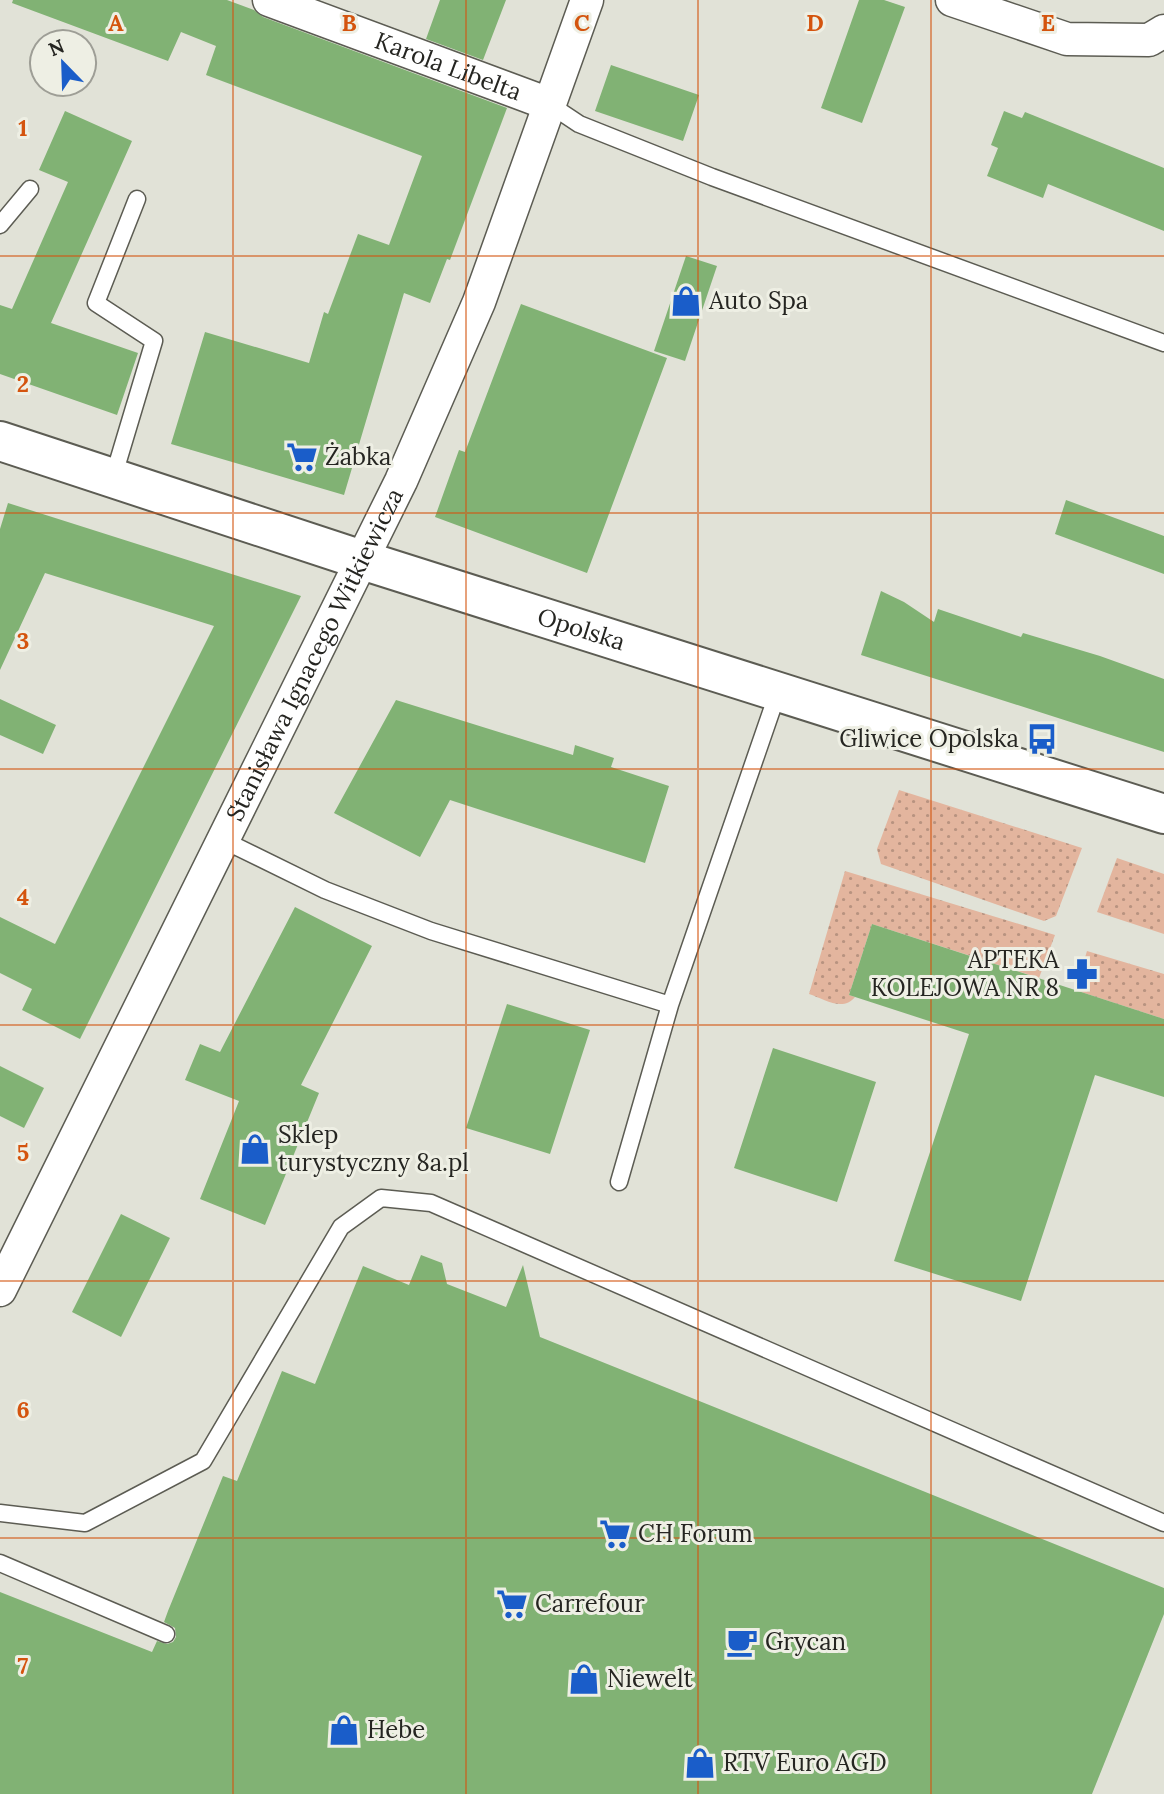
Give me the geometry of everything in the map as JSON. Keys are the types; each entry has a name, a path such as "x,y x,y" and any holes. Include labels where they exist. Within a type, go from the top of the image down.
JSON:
{"street":[{"name":"Karola Libelta","path":"269,0 549,104"},
{"name":"Stanisława Ignacego Witkiewicza","path":"0,1290 401,481 465,336 587,0"},
{"path":"952,0 1067,39 1149,40 1164,31"},
{"name":"Opolska","path":"0,441 362,560 1164,814"}],"lane":[{"path":"549,104 579,124 712,177 1164,343"},
{"path":"0,225 30,189"},
{"path":"113,478 154,341 96,303 137,199"},
{"path":"619,1182 670,1005 778,691"},
{"path":"223,840 325,890 431,931 670,1005"},
{"path":"0,1513 85,1523 203,1461 341,1227 381,1198 431,1203 1164,1523"},
{"path":"0,1563 166,1634"}],"shaded area":[{"path":"899,790 1082,848 1056,916 1044,921 881,864 877,849"},
{"path":"1117,858 1164,874 1164,934 1097,912"},
{"path":"845,871 1055,935 1039,978 872,924 849,995 855,997 845,1004 839,1004 809,994"},
{"path":"1087,951 1164,974 1164,1019 1075,990"}],"building":[{"path":"13,0 227,0 254,10 263,17 507,108 450,260 447,259 430,303 404,293 344,495 171,444 205,332 309,363 324,312 328,314 358,234 389,245 422,156 206,75 216,46 181,32 168,61 98,35 98,28 79,28 12,3"},
{"path":"440,0 506,0 483,60 426,39"},
{"path":"859,0 884,0 905,7 862,123 821,108"},
{"path":"611,65 699,95 683,141 595,111"},
{"path":"65,111 132,141 51,323 138,353 117,415 0,374 0,305 12,309 68,182 39,170"},
{"path":"1004,111 1022,118 1025,112 1164,168 1164,231 1048,184 1043,198 987,176 998,148 991,145"},
{"path":"686,256 717,266 685,361 654,351"},
{"path":"521,304 667,358 587,573 435,517 459,450 465,452"},
{"path":"1066,500 1164,536 1164,574 1055,534"},
{"path":"8,503 301,596 80,1039 22,1010 32,989 0,973 0,917 55,944 214,626 45,573 0,670 0,529"},
{"path":"881,591 904,602 934,622 938,609 1021,637 1023,633 1100,656 1164,679 1164,752 861,655"},
{"path":"0,699 56,725 43,754 0,735"},
{"path":"396,700 573,755 575,745 614,758 611,767 669,786 645,863 450,800 420,857 334,813"},
{"path":"295,907 372,946 301,1085 319,1093 265,1225 200,1199 239,1101 185,1080 200,1044 220,1052"},
{"path":"872,924 1164,1019 1164,1097 1095,1075 1021,1301 894,1261 969,1034 849,995"},
{"path":"507,1004 590,1030 550,1154 466,1128"},
{"path":"773,1048 876,1082 837,1202 734,1168"},
{"path":"0,1066 44,1088 24,1128 0,1116"},
{"path":"121,1214 170,1238 121,1337 72,1312"},
{"name":"CH Forum","path":"421,1255 442,1263 447,1284 506,1307 523,1265 540,1337 1164,1588 1164,1614 1092,1794 0,1794 0,1592 152,1652 157,1641 167,1644 173,1642 176,1637 175,1628 164,1622 168,1611 223,1476 237,1481 282,1371 315,1384 363,1266 409,1285"}],"place":[{"name":"Auto Spa","path":"686,301"},
{"name":"Żabka","path":"302,457"},
{"name":"Gliwice Opolska","path":"1042,739"},
{"name":"APTEKA KOLEJOWA NR 8","path":"1082,974"},
{"name":"Sklep turystyczny 8a.pl","path":"255,1149"},
{"name":"CH Forum","path":"615,1534"},
{"name":"Carrefour","path":"512,1604"},
{"name":"Grycan","path":"742,1642"},
{"name":"Niewelt","path":"584,1679"},
{"name":"Hebe","path":"344,1730"},
{"name":"RTV Euro AGD","path":"700,1763"}]}
